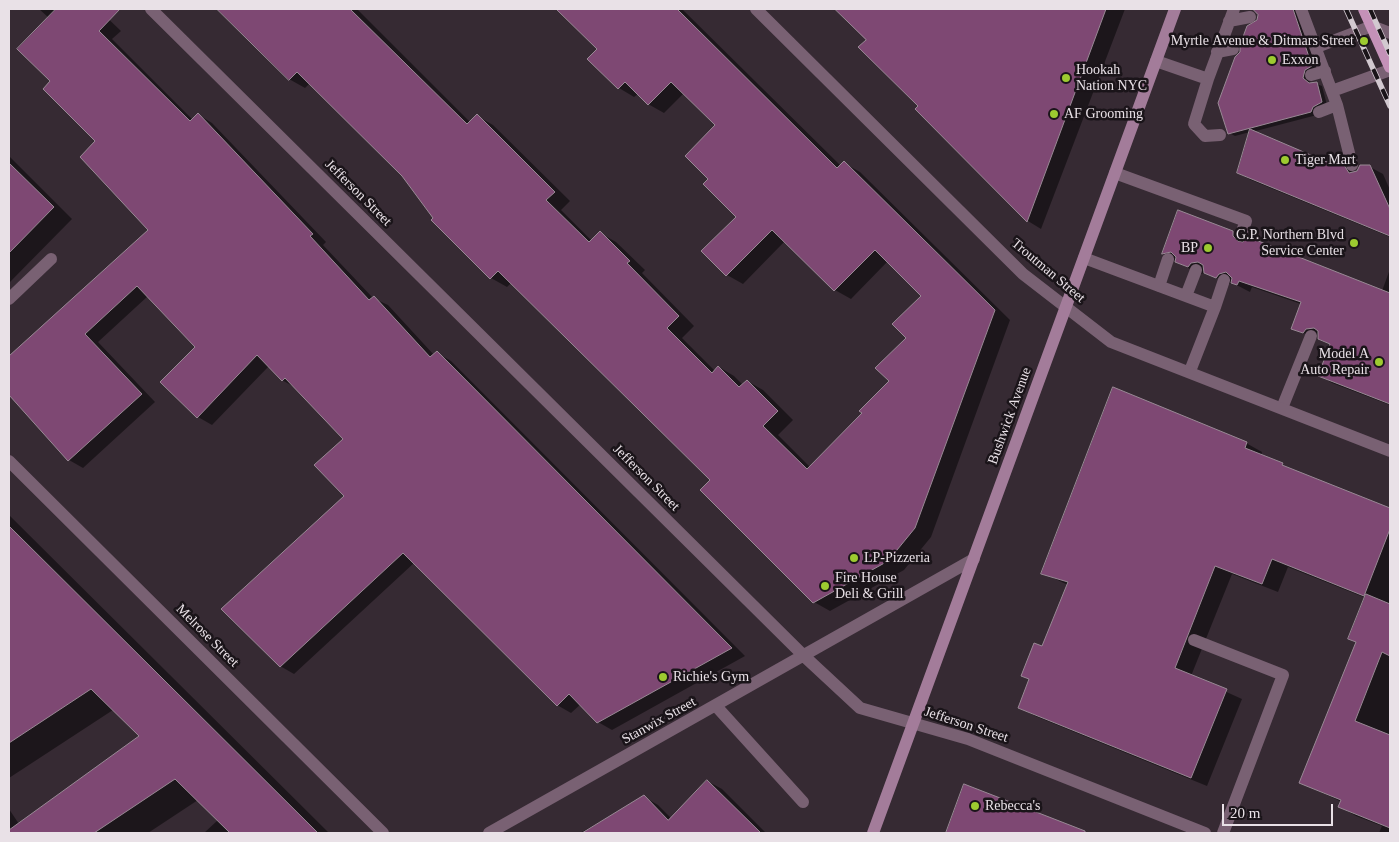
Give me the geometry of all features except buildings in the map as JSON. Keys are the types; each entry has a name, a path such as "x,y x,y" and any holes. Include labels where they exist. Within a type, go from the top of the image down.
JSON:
{"main road":[{"name":"Bushwick Avenue","path":"873,833 1175,9"},
{"path":"1364,9 1390,69"}],"street":[{"name":"Jefferson Street","path":"152,9 804,656 860,708 968,739 1205,833"},
{"name":"Troutman Street","path":"756,9 1023,274 1111,342 1190,371 1390,451"},
{"path":"1220,135 1205,136 1194,124 1208,98 1208,79 1234,9"},
{"path":"1301,9 1304,31 1317,47 1337,105 1352,165"},
{"path":"1230,22 1250,17"},
{"path":"1317,47 1372,26 1390,33"},
{"path":"1217,52 1233,49"},
{"path":"1156,60 1208,79"},
{"path":"1332,92 1390,69"},
{"path":"1311,75 1325,71"},
{"path":"1319,112 1337,105"},
{"path":"1115,173 1186,206 1218,211 1246,221 1241,234"},
{"path":"1213,224 1218,211"},
{"path":"1084,258 1215,307"},
{"path":"9,298 51,259"},
{"path":"1159,286 1168,260"},
{"path":"1186,296 1196,270"},
{"path":"1190,371 1224,280"},
{"path":"1282,408 1311,336"},
{"name":"Melrose Street","path":"9,461 384,833"},
{"name":"Stanwix Street","path":"489,833 974,559"},
{"path":"1194,640 1283,675 1223,833"},
{"path":"716,706 803,802"}],"railway":[{"path":"1346,9 1390,106"},
{"path":"1370,9 1390,54"}],"place":[{"name":"Myrtle Avenue & Ditmars Street","path":"1364,41"},
{"name":"Exxon","path":"1272,60"},
{"name":"Hookah Nation NYC","path":"1066,78"},
{"name":"AF Grooming","path":"1054,114"},
{"name":"Tiger Mart","path":"1285,160"},
{"name":"G.P. Northern Blvd Service Center","path":"1354,243"},
{"name":"BP","path":"1208,248"},
{"name":"Model A Auto Repair","path":"1379,362"},
{"name":"LP-Pizzeria","path":"854,558"},
{"name":"Fire House Deli & Grill","path":"825,586"},
{"name":"Richie's Gym","path":"663,677"},
{"name":"Rebecca's","path":"975,806"}]}
